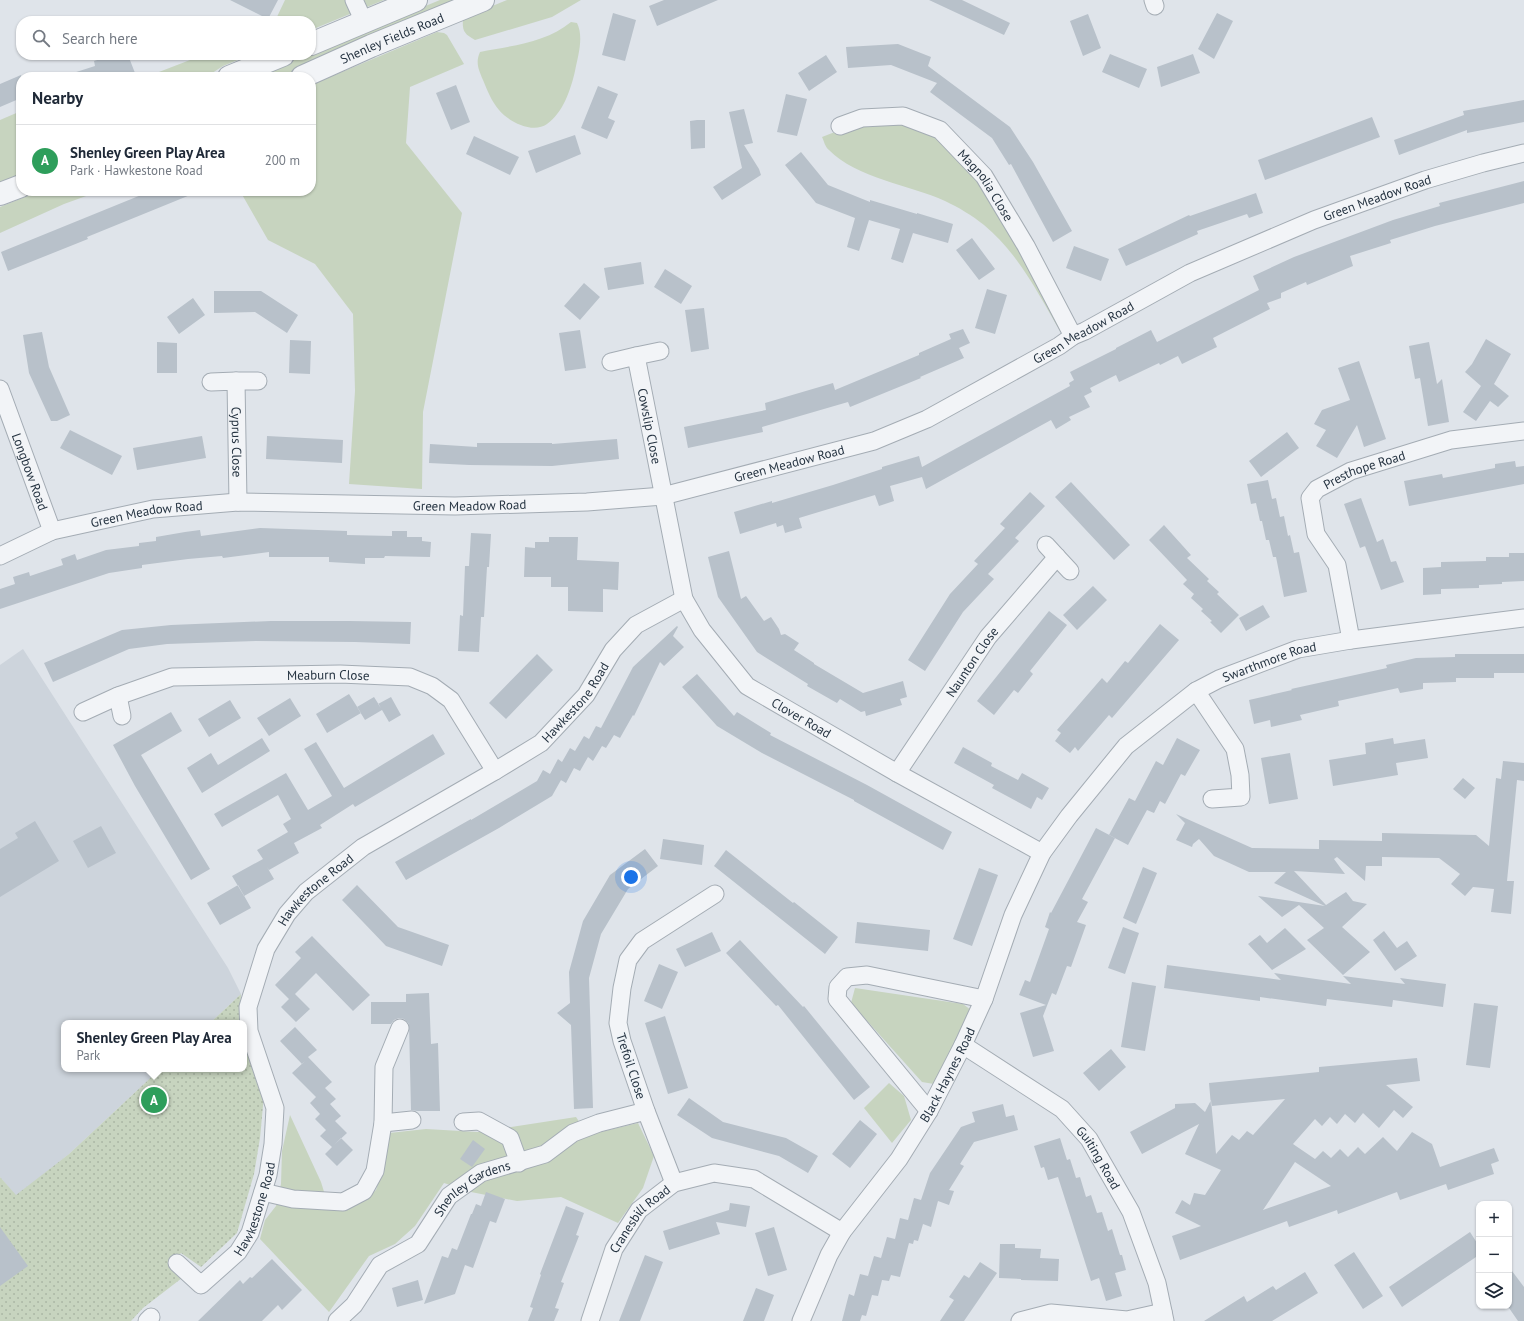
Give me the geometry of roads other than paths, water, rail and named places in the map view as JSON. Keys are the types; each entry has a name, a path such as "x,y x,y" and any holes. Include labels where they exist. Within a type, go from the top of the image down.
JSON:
{"street":[{"path":"354,0 364,22"},
{"name":"Shenley Fields Road","path":"316,42 416,0"},
{"name":"Shenley Fields Road","path":"313,72 371,46 483,0"},
{"path":"241,72 271,60"},
{"name":"Magnolia Close","path":"840,126 862,118 903,116 940,130 984,176 1026,246 1073,336"},
{"name":"Green Meadow Road","path":"0,556 52,531 153,508 238,502 359,503 455,506 587,502 663,496 874,442 927,419 1059,346 1073,336 1085,331 1190,273 1314,220 1425,180 1524,153"},
{"path":"0,194 16,188"},
{"path":"611,362 660,351"},
{"name":"Cowslip Close","path":"636,356 663,496"},
{"path":"211,382 258,381"},
{"name":"Cyprus Close","path":"236,382 238,502"},
{"name":"Longbow Road","path":"0,390 52,531"},
{"name":"Presthope Road","path":"1350,640 1337,565 1316,534 1310,498 1317,489 1351,471 1451,440 1524,431"},
{"name":"Clover Road","path":"663,496 684,599 702,630 747,686 897,773 1042,853"},
{"path":"1046,545 1070,571"},
{"name":"Naunton Close","path":"897,773 988,637 1057,557"},
{"name":"Hawkestone Road","path":"177,1263 200,1285 238,1252 250,1233 263,1192 273,1144 275,1108 248,1031 248,1007 266,949 287,914 306,892 363,847 541,743 586,696 613,650 636,625 684,599"},
{"name":"Swarthmore Road","path":"1069,816 1126,746 1196,691 1219,679 1298,649 1350,640 1524,618"},
{"name":"Meaburn Close","path":"83,712 118,696 172,677 340,674 410,677 432,686 451,700 495,771"},
{"path":"1196,691 1235,749 1240,774 1241,797 1212,799"},
{"path":"118,696 122,716"},
{"name":"Black Haynes Road","path":"801,1321 829,1255 842,1232 899,1159 929,1112 963,1045 984,998 1013,915 1042,853 1069,816"},
{"name":"Trefoil Close","path":"674,1183 646,1111 622,1041 618,1023 622,988 628,960 642,941 715,894"},
{"path":"929,1112 837,999 838,987 847,977 867,975 984,998"},
{"path":"263,1192 293,1199 342,1202 364,1192 375,1170 383,1123 384,1067 400,1028"},
{"name":"Guiting Road","path":"963,1045 1062,1109 1089,1139 1131,1212 1158,1283 1164,1317"},
{"name":"Shenley Gardens","path":"337,1321 354,1305 380,1265 418,1244 449,1196 481,1173 519,1163 545,1154 573,1133 599,1122 646,1111"},
{"path":"383,1123 412,1120"},
{"path":"463,1122 480,1121 510,1138 519,1163"},
{"name":"Cranesbill Road","path":"590,1321 614,1249 639,1210 674,1183 714,1172 754,1179 842,1232"},
{"path":"1020,1321 1051,1313 1127,1320 1164,1317"}],"place":[{"name":"Shenley Green Play Area","path":"154,1100"}]}
